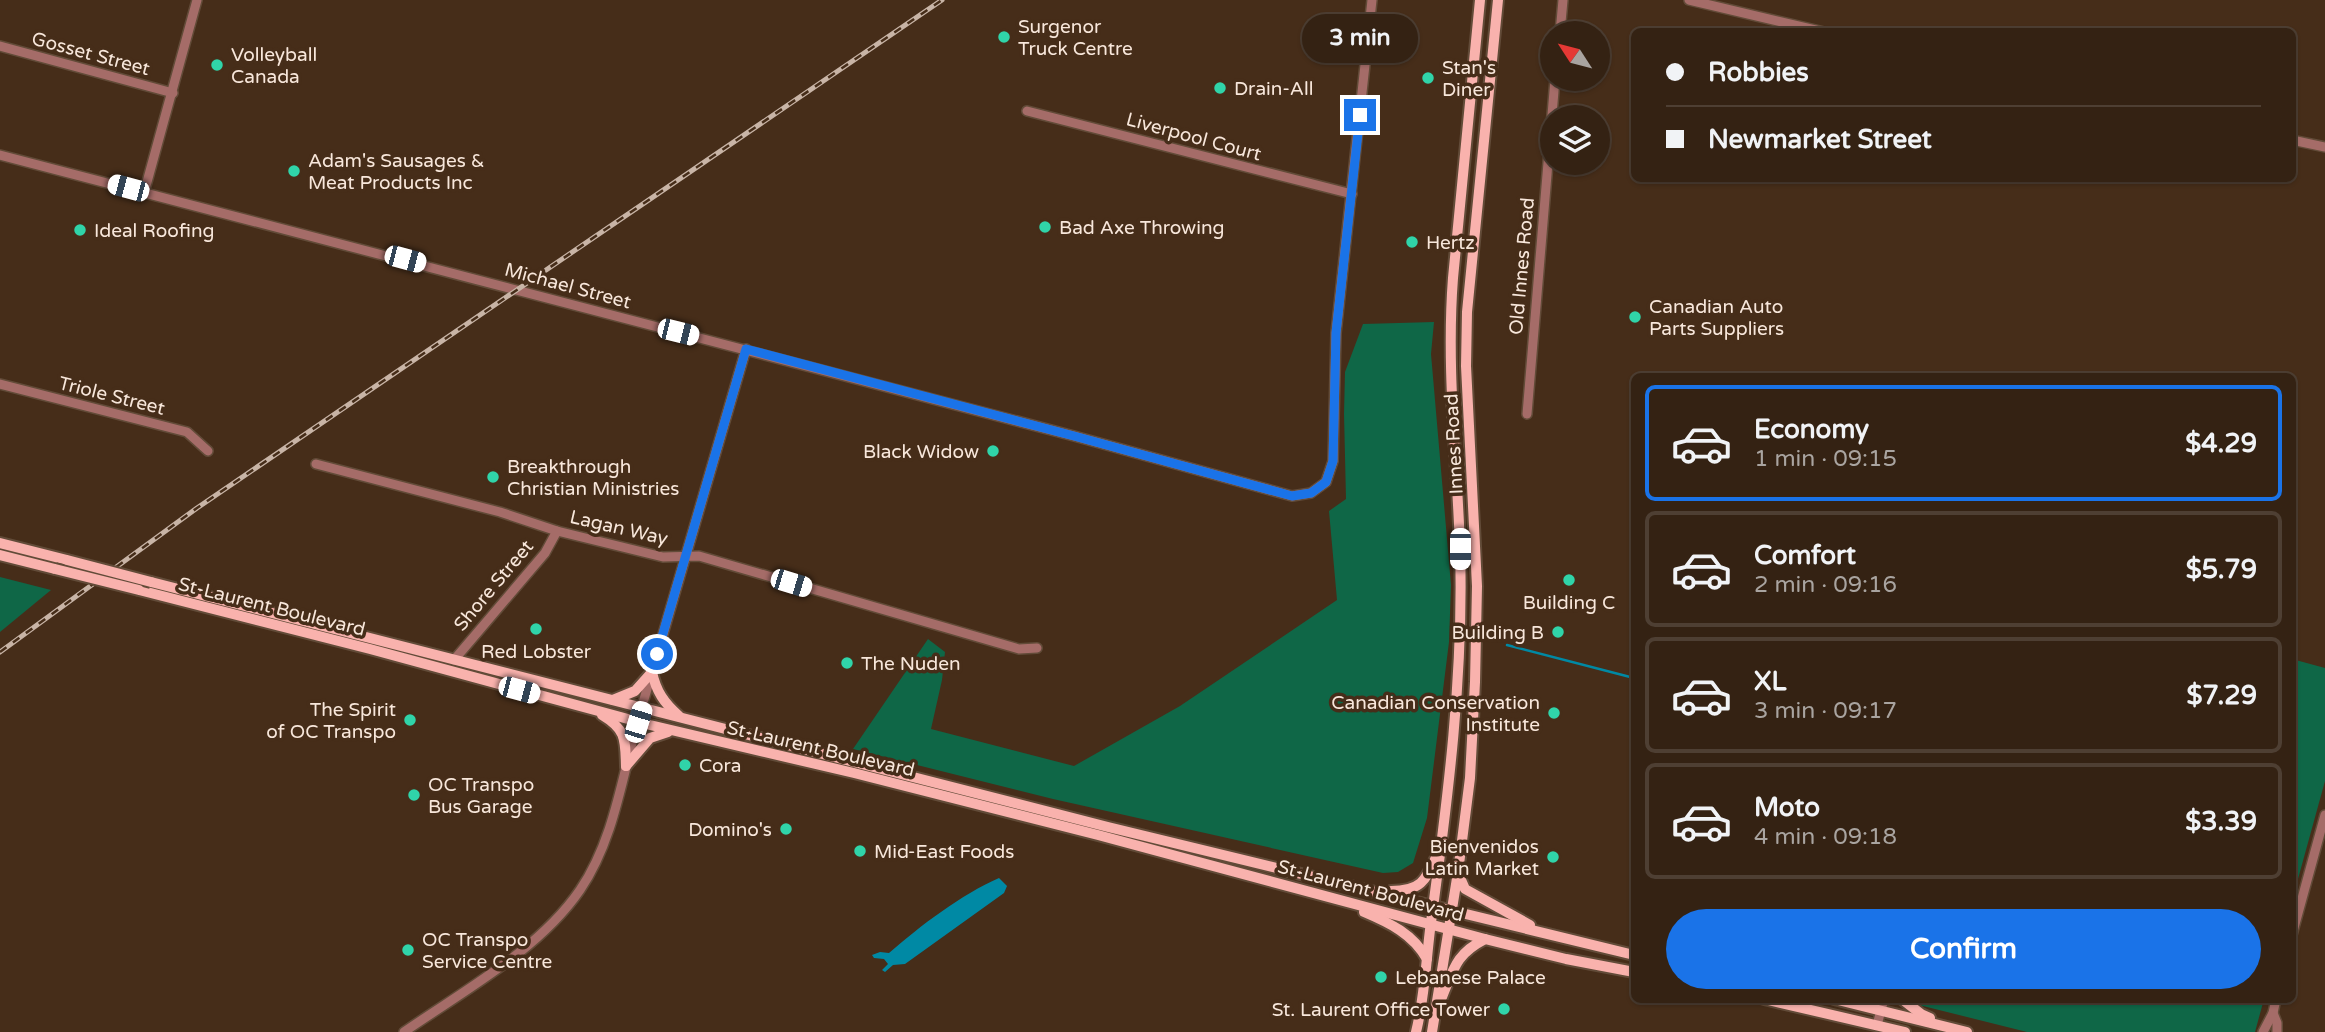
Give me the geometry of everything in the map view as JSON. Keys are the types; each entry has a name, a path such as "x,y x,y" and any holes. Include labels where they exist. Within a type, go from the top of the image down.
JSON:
{"main road":[{"name":"Innes Road","path":"1416,1032 1443,844 1461,609 1459,524 1451,404 1451,305 1480,0"},
{"name":"Innes Road","path":"1435,1016 1470,778 1477,596 1466,366 1467,312 1496,13 1500,0"},
{"name":"St-Laurent Boulevard","path":"0,543 1108,827 1631,954"},
{"name":"St-Laurent Boulevard","path":"0,555 370,649 638,722 1098,835 1485,939 1631,971"},
{"path":"611,701 632,693 652,672"},
{"path":"652,672 661,697 681,717"},
{"path":"594,710 622,731 626,766"},
{"path":"626,766 650,738 660,733 676,731"},
{"path":"1373,892 1407,891 1419,886 1429,873 1443,844"},
{"path":"1458,872 1462,885 1469,892 1545,933"},
{"path":"1334,898 1401,930 1416,941 1427,959"},
{"path":"1432,1032 1435,1016 1459,957 1485,939"},
{"path":"1781,1003 1905,1032"},
{"path":"1907,1003 1921,1014 1955,1029"},
{"path":"1882,1005 1967,1032"}],"street":[{"path":"144,193 197,0"},
{"path":"1352,194 1372,0"},
{"path":"1561,21 1563,0"},
{"path":"1689,0 1807,28"},
{"name":"Gosset Street","path":"0,46 173,93"},
{"name":"Old Innes Road","path":"1527,414 1554,91"},
{"name":"Liverpool Court","path":"1027,111 1352,194"},
{"path":"2296,141 2325,147"},
{"name":"Michael Street","path":"0,155 746,349 1292,496 1311,493 1326,482 1333,461 1336,333 1352,194"},
{"path":"404,1032 541,935 579,892 594,867 611,824 684,558 746,349"},
{"name":"Triole Street","path":"0,384 187,432 208,451"},
{"name":"Lagan Way","path":"316,464 500,512 557,531 663,557 699,556 1018,649 1037,648"},
{"name":"Shore Street","path":"454,660 545,553 557,531"},
{"path":"2296,920 2325,815"},
{"path":"2263,1032 2275,1003"},
{"path":"1877,1025 1882,1005"},
{"path":"2273,1013 2277,1032"}],"green space":[{"path":"1434,322 1431,354 1451,585 1449,642 1427,818 1413,863 1398,872 1383,873 1053,799 853,749 928,639 945,652 931,729 1074,766 1180,706 1337,600 1329,511 1346,499 1345,372 1363,324"},
{"path":"0,577 51,590 0,632"},
{"path":"2296,660 2325,668 2325,781 2296,886"},
{"path":"2263,1003 2255,1032 2027,1032 1915,1004"}],"water":[{"path":"999,878 1007,886 1004,893 905,964 893,965 885,972 882,970 888,964 884,959 874,958 872,955 889,953 942,911"}],"waterway":[{"path":"1507,645 1631,677"}],"railway":[{"path":"0,652 197,508 942,0"}],"place":[{"name":"Surgenor Truck Centre","path":"1004,37"},
{"name":"Volleyball Canada","path":"217,65"},
{"name":"Stan's Diner","path":"1428,78"},
{"name":"Drain-All","path":"1220,88"},
{"name":"Adam's Sausages & Meat Products Inc","path":"294,171"},
{"name":"Bad Axe Throwing","path":"1045,227"},
{"name":"Ideal Roofing","path":"80,230"},
{"name":"Hertz","path":"1412,242"},
{"name":"Canadian Auto Parts Suppliers","path":"1635,317"},
{"name":"Black Widow","path":"993,451"},
{"name":"Breakthrough Christian Ministries","path":"493,477"},
{"name":"Building C","path":"1569,580"},
{"name":"Red Lobster","path":"536,629"},
{"name":"Building B","path":"1558,632"},
{"name":"The Nuden","path":"847,663"},
{"name":"Canadian Conservation Institute","path":"1554,713"},
{"name":"The Spirit of OC Transpo","path":"410,720"},
{"name":"Cora","path":"685,765"},
{"name":"OC Transpo Bus Garage","path":"414,795"},
{"name":"Domino's","path":"786,829"},
{"name":"Mid-East Foods","path":"860,851"},
{"name":"Bienvenidos Latin Market","path":"1553,857"},
{"name":"OC Transpo Service Centre","path":"408,950"},
{"name":"Lebanese Palace","path":"1381,977"},
{"name":"St. Laurent Office Tower","path":"1504,1009"}],"route":[{"path":"657,654 746,349 1292,496 1311,493 1326,482 1333,461 1336,333 1360,115"}]}
